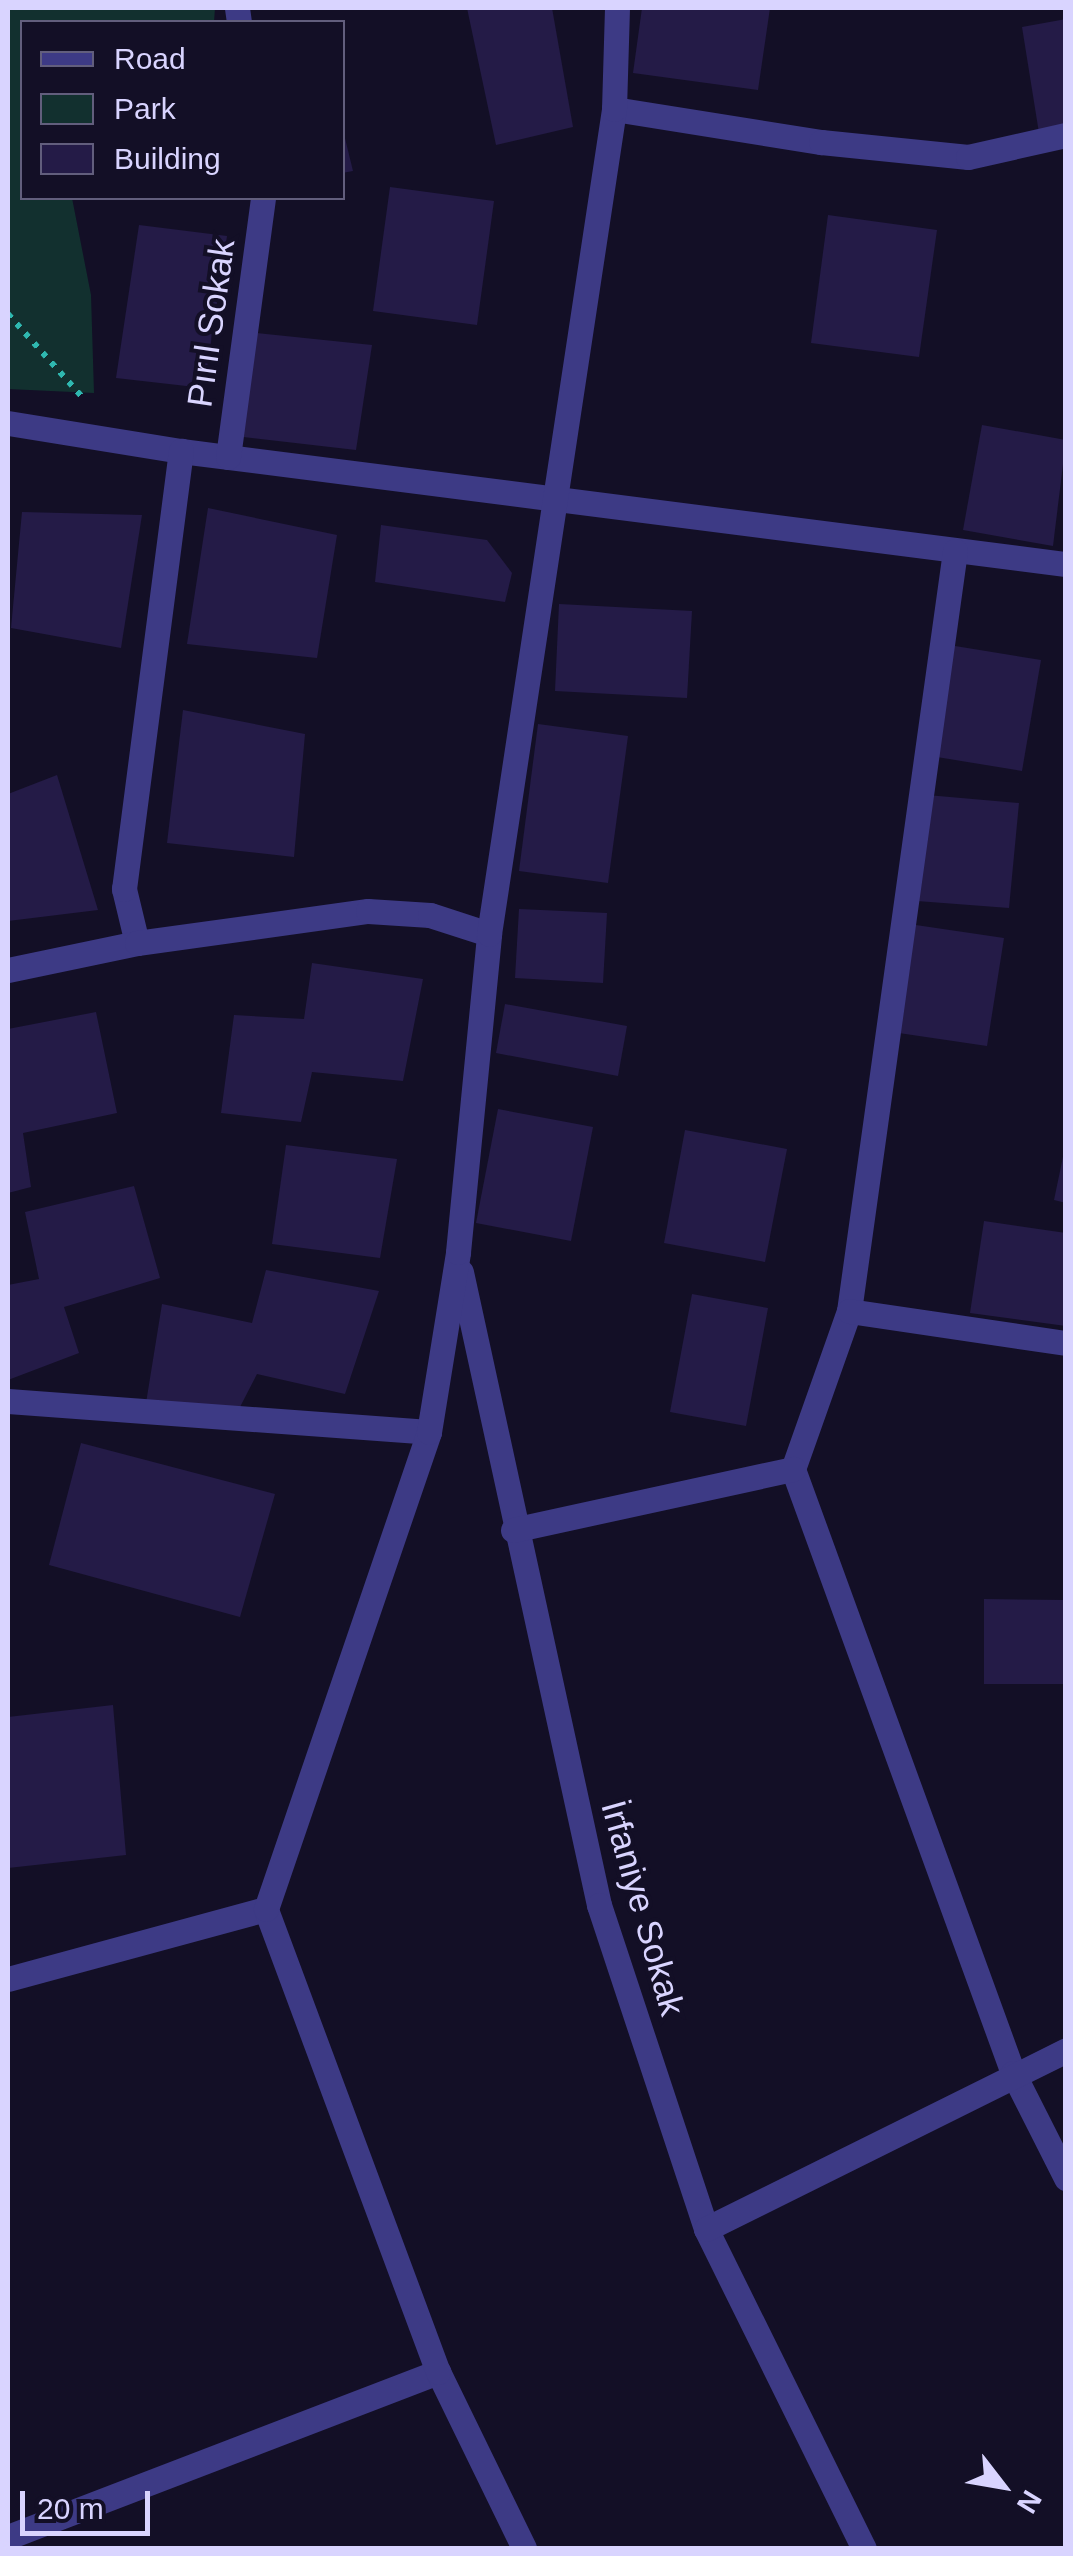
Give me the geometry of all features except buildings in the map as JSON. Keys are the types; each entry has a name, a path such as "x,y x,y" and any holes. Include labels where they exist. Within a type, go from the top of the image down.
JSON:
{"street":[{"path":"524,2548 438,2372 266,1909 429,1432 458,1252 489,934 614,109 617,8"},
{"path":"614,109 821,142 968,157 1066,135"},
{"name":"Pırıl Sokak","path":"228,457 263,200"},
{"path":"8,423 182,451 553,495 1066,564"},
{"path":"137,943 124,889 182,451"},
{"path":"955,550 848,1311 793,1469 1013,2073 1066,2178"},
{"path":"8,970 137,943 368,911 430,915 489,934"},
{"name":"İrfaniye Sokak","path":"458,1252 513,1530 599,1905 706,2229 864,2548"},
{"path":"848,1311 1066,1343"},
{"path":"8,1401 429,1432"},
{"path":"513,1530 793,1469"},
{"path":"8,1978 266,1909"},
{"path":"706,2229 1013,2073 1066,2050"},
{"path":"8,2537 438,2372"}],"path":[{"path":"8,314 123,442"}],"green space":[{"path":"8,8 215,8 214,20 20,20 20,200 72,200 91,295 94,393 8,389"}]}
